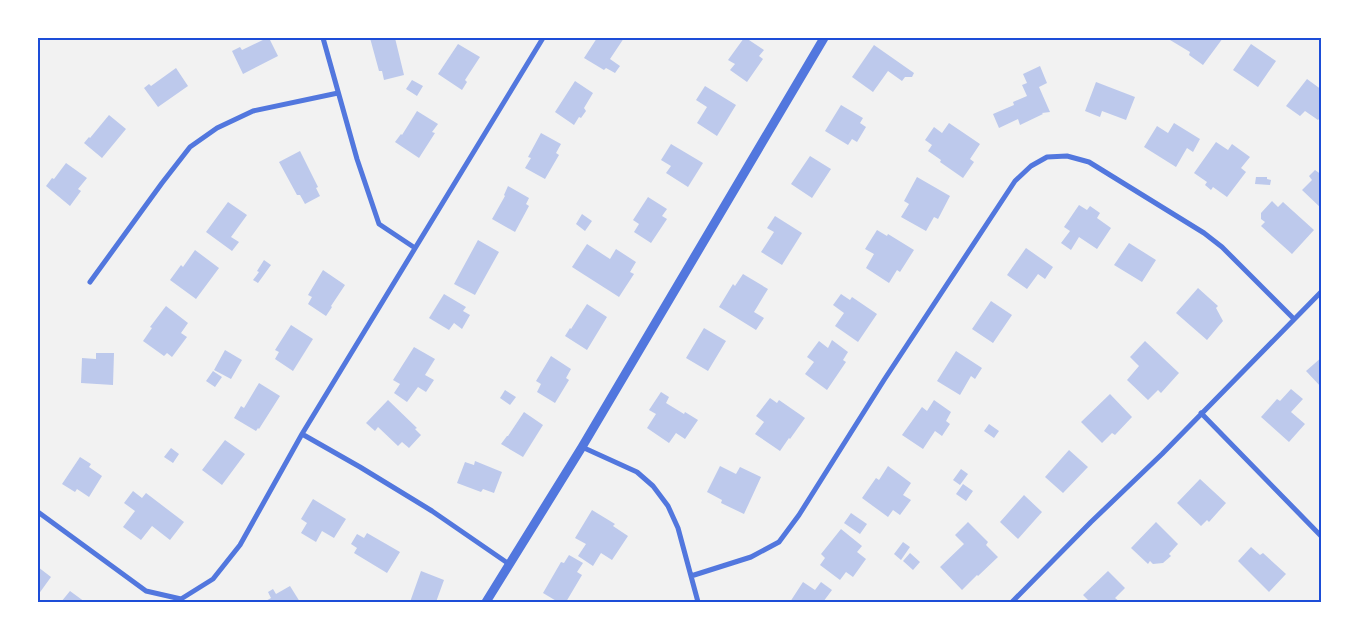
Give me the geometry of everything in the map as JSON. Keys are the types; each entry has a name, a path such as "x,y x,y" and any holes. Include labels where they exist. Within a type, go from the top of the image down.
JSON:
{"street":[{"path":"323,38 357,158 379,224 415,248"},
{"path":"38,512 146,591 182,599 213,579 240,545 302,434 543,38"},
{"path":"486,602 582,447 824,38"},
{"path":"90,282 190,147 217,128 253,111 338,93"},
{"path":"691,576 751,557 779,542 1015,181 1031,166 1047,157 1067,156 1090,162 1204,233 1222,247 1294,319"},
{"path":"1012,602 1162,454 1322,291"},
{"path":"1201,413 1322,537"},
{"path":"302,434 432,511 509,564"},
{"path":"582,447 637,472 653,486 668,506 678,528 698,602"}],"building":[{"path":"269,38 278,56 243,74 232,51 240,47 242,50"},
{"path":"370,38 395,38 404,75 384,80 382,71 379,71"},
{"path":"597,38 624,38 610,59 620,66 615,73 606,68 604,70 584,58"},
{"path":"744,38 764,50 759,56 763,59 747,82 730,70 735,64 728,60"},
{"path":"1173,38 1223,38 1203,65 1189,55 1190,52 1170,40"},
{"path":"458,44 480,57 465,80 467,82 462,90 438,74"},
{"path":"1251,44 1276,61 1258,87 1233,70"},
{"path":"874,45 914,73 912,77 905,77 902,81 888,71 873,92 852,77"},
{"path":"1040,66 1047,83 1039,87 1050,112 1042,113 1020,125 1018,119 999,128 993,114 1014,105 1013,102 1027,96 1022,85 1027,83 1023,74"},
{"path":"176,68 188,86 158,107 144,88 149,84 151,86"},
{"path":"1307,79 1322,90 1322,116 1318,120 1305,111 1300,116 1286,106"},
{"path":"412,80 423,86 417,96 406,89"},
{"path":"575,81 593,93 584,108 586,111 574,125 555,112"},
{"path":"1096,82 1135,97 1126,120 1102,111 1100,117 1085,111"},
{"path":"705,86 736,105 717,136 697,123 707,107 696,100"},
{"path":"841,105 863,118 860,123 866,127 857,142 852,139 848,145 825,131"},
{"path":"417,111 438,124 432,132 435,133 419,158 395,142 402,135"},
{"path":"109,115 126,129 102,158 84,143"},
{"path":"949,123 980,144 970,159 974,162 963,178 928,151 932,145 925,140 934,127 942,133"},
{"path":"1174,123 1200,139 1193,152 1187,148 1176,167 1144,147 1157,126 1168,133"},
{"path":"541,133 561,144 556,153 559,155 545,179 525,168 531,158 528,157"},
{"path":"1216,142 1228,150 1232,144 1250,157 1241,168 1246,172 1227,197 1213,187 1211,190 1205,185 1207,182 1194,173"},
{"path":"671,144 703,163 688,187 666,173 671,166 661,160"},
{"path":"300,151 318,187 316,188 320,196 305,204 300,195 297,195 279,162"},
{"path":"810,156 831,169 812,198 791,184"},
{"path":"66,163 87,178 78,189 81,191 70,206 46,186"},
{"path":"1315,170 1322,175 1322,209 1302,190 1312,180 1309,176"},
{"path":"917,177 950,196 938,219 934,217 926,231 901,217 909,204 904,201"},
{"path":"1256,177 1267,177 1267,179 1271,180 1270,185 1255,184"},
{"path":"508,186 529,198 526,204 529,206 515,232 492,219 505,196"},
{"path":"648,197 667,209 662,216 667,219 651,243 634,232 639,224 633,220"},
{"path":"1272,201 1278,207 1283,202 1314,230 1292,254 1261,226 1265,222 1261,219 1261,213"},
{"path":"228,202 247,215 231,237 239,242 232,251 206,232"},
{"path":"1079,205 1087,210 1090,206 1100,213 1097,218 1111,228 1097,249 1079,237 1071,250 1061,243 1070,231 1064,227"},
{"path":"582,214 592,221 585,231 576,224"},
{"path":"775,216 802,233 782,265 761,252 774,232 767,228"},
{"path":"877,230 887,236 888,234 914,250 900,272 897,270 889,283 866,268 874,254 865,249"},
{"path":"478,240 499,252 475,295 454,284"},
{"path":"1129,243 1156,260 1142,282 1114,265"},
{"path":"587,244 610,259 616,249 636,262 630,272 634,274 619,297 572,267"},
{"path":"1026,248 1053,267 1045,279 1038,274 1027,289 1007,275"},
{"path":"195,250 219,268 196,299 170,280 181,265 183,267"},
{"path":"264,260 271,265 258,283 253,280"},
{"path":"323,270 345,285 326,316 308,304 312,297 308,295"},
{"path":"743,274 768,289 754,312 764,318 756,330 719,307 733,284 735,286"},
{"path":"1198,288 1218,306 1216,308 1223,321 1207,340 1176,313"},
{"path":"444,294 466,307 463,311 470,315 462,329 454,323 449,330 429,318"},
{"path":"841,294 850,300 852,297 877,314 858,342 835,326 844,313 833,305"},
{"path":"991,301 1012,315 993,343 972,329"},
{"path":"587,304 607,317 587,350 565,336"},
{"path":"166,306 188,323 181,333 187,337 172,357 167,353 164,356 143,341 152,328 150,327"},
{"path":"291,325 313,339 293,371 275,359 279,352 275,350"},
{"path":"704,328 726,341 708,371 686,358"},
{"path":"832,340 848,352 843,360 846,362 827,390 805,374 814,362 807,357 819,341 828,348"},
{"path":"1145,341 1179,373 1161,393 1158,390 1148,400 1127,380 1139,366 1130,357"},
{"path":"414,347 435,359 425,375 434,380 426,392 418,387 407,402 394,393 400,384 393,380"},
{"path":"225,350 242,360 231,379 214,370"},
{"path":"956,351 982,368 975,379 971,376 960,395 937,381"},
{"path":"96,353 114,353 113,385 81,383 82,358 96,359"},
{"path":"551,356 571,369 566,378 569,380 555,403 537,392 541,384 536,381"},
{"path":"1322,357 1322,388 1306,371"},
{"path":"213,371 222,377 215,387 206,381"},
{"path":"259,383 280,396 256,431 234,418 241,406 244,408"},
{"path":"1291,389 1303,399 1291,412 1305,424 1289,442 1261,417 1277,399 1280,401"},
{"path":"505,390 516,397 510,405 500,398"},
{"path":"661,392 669,397 666,403 698,420 685,439 676,433 669,443 647,428 656,414 649,410"},
{"path":"1110,394 1132,417 1115,435 1112,433 1102,443 1081,422"},
{"path":"770,398 777,403 779,400 805,418 780,451 755,434 764,422 756,416"},
{"path":"388,400 417,428 415,429 421,435 409,448 402,442 398,446 378,427 375,431 366,423"},
{"path":"934,400 951,412 946,421 950,424 942,436 935,431 923,449 902,435 922,407 927,411"},
{"path":"524,412 543,425 523,457 501,444"},
{"path":"989,424 999,431 994,438 984,431"},
{"path":"225,440 245,454 222,485 202,470"},
{"path":"171,448 179,454 173,463 164,457"},
{"path":"1069,450 1088,467 1063,493 1045,477"},
{"path":"80,457 91,464 89,467 102,476 89,497 77,489 75,492 62,484"},
{"path":"475,461 502,472 494,493 483,489 481,492 457,483 465,462 474,465"},
{"path":"720,466 736,474 740,467 761,477 744,514 721,503 722,500 707,492"},
{"path":"888,466 911,483 903,495 911,500 900,515 893,510 888,517 862,498 876,478 879,480"},
{"path":"961,469 968,474 960,485 953,480"},
{"path":"1200,479 1226,503 1209,522 1207,520 1201,526 1177,503"},
{"path":"963,484 973,491 966,501 956,494"},
{"path":"133,491 142,498 146,493 184,522 170,540 152,526 141,540 123,527 135,511 124,503"},
{"path":"1024,495 1042,512 1018,539 1000,522"},
{"path":"313,499 346,519 334,538 322,531 316,542 301,533 307,523 301,519"},
{"path":"592,510 615,524 613,526 628,536 612,560 601,553 593,566 578,556 586,544 575,538"},
{"path":"851,513 867,524 860,534 844,523"},
{"path":"968,522 988,542 986,545 998,557 962,590 940,567 964,544 955,535"},
{"path":"1156,522 1178,544 1169,554 1171,556 1163,563 1153,564 1150,561 1148,564 1131,548"},
{"path":"841,529 862,546 857,552 866,559 853,577 846,572 840,580 820,565 825,558 821,554"},
{"path":"367,533 400,552 387,573 354,553 357,548 351,544 357,534 364,538"},
{"path":"903,542 910,547 901,560 894,554"},
{"path":"1251,547 1260,555 1263,553 1286,574 1269,592 1238,561"},
{"path":"910,553 920,562 913,570 903,561"},
{"path":"569,555 583,563 577,572 582,575 566,602 558,602 543,593 561,562 564,563"},
{"path":"38,567 51,577 38,595"},
{"path":"421,571 444,580 436,602 410,602"},
{"path":"1108,571 1125,588 1115,598 1120,602 1090,602 1083,595"},
{"path":"803,582 815,590 821,582 832,590 823,602 790,602"},
{"path":"290,586 300,602 264,602 271,598 268,592 273,589 276,594"},
{"path":"70,591 85,602 61,602"}]}
